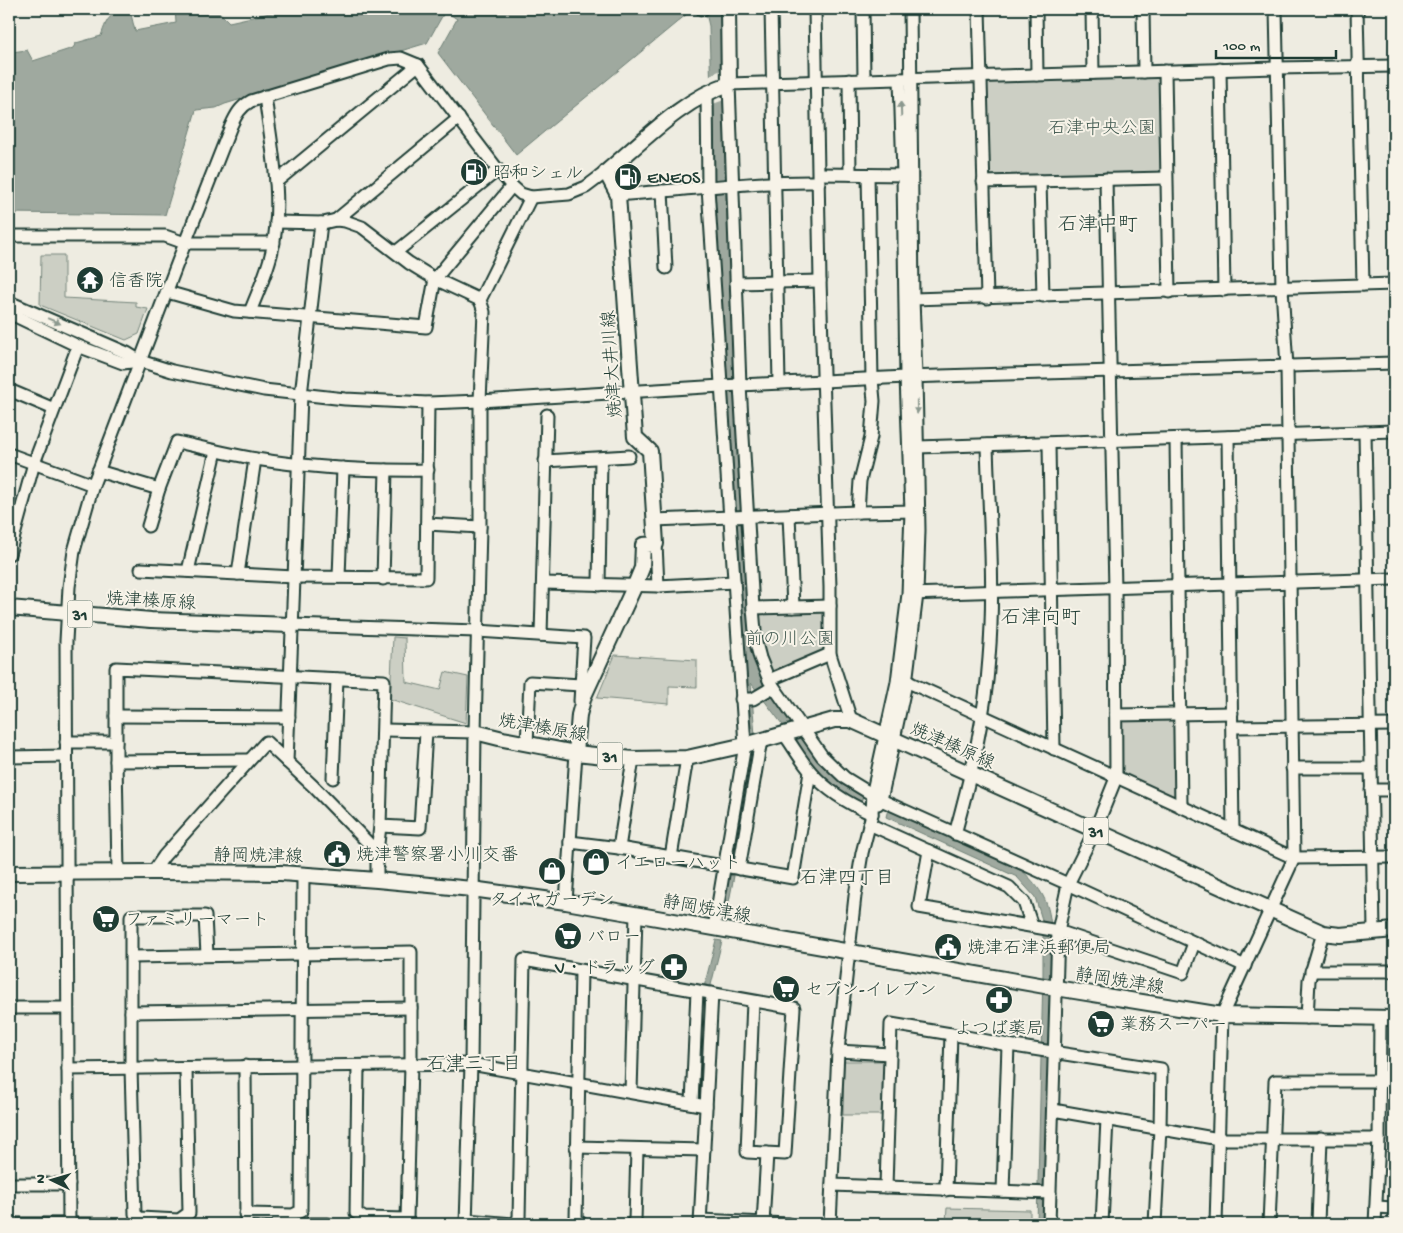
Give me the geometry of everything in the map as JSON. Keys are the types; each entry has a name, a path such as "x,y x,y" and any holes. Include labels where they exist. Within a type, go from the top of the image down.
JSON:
{"main road":[{"path":"606,172 682,108 708,92 728,85 728,9"},
{"name":"焼津大井川線","path":"606,172 618,195 635,437 650,451 656,544"},
{"path":"576,753 579,715 584,696 642,568 644,545 656,544"},
{"name":"焼津榛原線","path":"9,608 151,620 291,625"},
{"name":"焼津榛原線","path":"475,732 576,753 633,759 687,758 752,743 834,720 851,720 1323,933 1340,936 1394,930"},
{"name":"静岡焼津線","path":"9,873 303,874 472,889 566,902 1222,1016 1394,1018"}],"street":[{"path":"771,9 779,383"},
{"path":"815,9 830,654 851,720"},
{"path":"862,9 864,79"},
{"path":"910,9 905,79 915,511"},
{"path":"979,9 987,298"},
{"path":"1036,9 1037,75"},
{"path":"1092,9 1093,73"},
{"path":"1143,9 1144,72"},
{"path":"1216,1224 1222,1016 1294,858 1287,367 1282,288 1276,9"},
{"path":"1357,9 1363,285"},
{"path":"69,1224 66,742 67,613 74,551 98,471 237,113 245,104 265,96 389,59 401,58 418,65 498,170 521,194 531,197 569,194 586,187 606,172"},
{"path":"276,182 418,65"},
{"path":"1037,927 1024,902 1008,887 929,850 870,819 839,797 810,772 760,658 756,643 753,608 740,385 728,85 818,80 1394,66"},
{"path":"1220,69 1224,290"},
{"path":"1165,71 1169,292"},
{"path":"849,80 850,174"},
{"path":"708,92 708,188 734,582 749,698 752,743 739,869"},
{"path":"250,312 272,253 276,222 276,182 265,96"},
{"path":"336,220 459,118"},
{"path":"396,252 498,170"},
{"path":"618,195 850,174 907,175"},
{"path":"858,512 860,482 871,437 874,400 868,175"},
{"path":"830,1224 838,1051 857,887 870,819 906,681 912,594 918,447 911,377 913,299 907,175"},
{"path":"983,182 1166,178"},
{"path":"1049,1224 1048,1193 1053,1110 1050,987 1056,930 1068,884 1095,830 1116,778 1115,589 1106,179"},
{"path":"1040,181 1043,296"},
{"path":"167,292 234,311 426,327 435,279 512,186"},
{"path":"662,191 666,268"},
{"path":"531,197 480,300 484,312 480,401 480,527 472,889 471,1064 466,1222 513,1224 519,1219 524,960 794,1008 785,1154 747,1152 753,1001"},
{"path":"276,222 321,223 336,220 362,227 409,263 435,279 480,300"},
{"path":"287,762 301,395 321,223"},
{"path":"9,236 165,236 186,243 274,243"},
{"path":"736,284 820,281"},
{"path":"913,299 1394,284"},
{"path":"9,302 127,353 140,361 172,371 301,395 385,402 480,401 721,386 911,377 1394,363"},
{"path":"9,313 78,346 123,363 140,361"},
{"path":"9,554 34,463 78,346"},
{"path":"9,390 54,409"},
{"path":"141,569 294,577 426,578 428,403"},
{"path":"541,635 544,583 547,416"},
{"path":"918,447 1394,431"},
{"path":"1365,432 1374,931"},
{"path":"1228,437 1233,831"},
{"path":"1176,439 1181,807"},
{"path":"148,526 159,488 177,442 255,459 298,464 386,470 428,470"},
{"path":"1049,444 1054,749"},
{"path":"955,834 972,774 989,658 991,592 988,445"},
{"path":"188,571 216,450"},
{"path":"9,454 93,485"},
{"path":"545,461 629,456"},
{"path":"238,574 255,459"},
{"path":"599,585 601,459"},
{"path":"339,577 343,468"},
{"path":"383,578 386,470"},
{"path":"98,471 159,488"},
{"path":"654,520 915,511"},
{"path":"789,515 793,607"},
{"path":"427,524 480,527"},
{"path":"656,544 658,586"},
{"path":"912,594 1394,579"},
{"path":"544,583 658,586 734,582"},
{"path":"890,737 898,673 912,594"},
{"path":"753,608 830,606"},
{"path":"291,625 477,631 584,638 579,715"},
{"path":"749,698 830,654"},
{"path":"118,872 116,668 384,681 384,730 377,880"},
{"path":"333,778 337,679"},
{"path":"906,681 1294,858 1394,857"},
{"path":"527,744 530,682 581,685"},
{"path":"1116,715 1232,713"},
{"path":"116,716 289,717"},
{"path":"1232,727 1394,725"},
{"path":"384,730 475,732"},
{"path":"793,731 845,778 877,797 1244,966"},
{"path":"380,826 420,828 426,732"},
{"path":"66,742 116,742"},
{"path":"153,872 164,856 266,742 377,852"},
{"path":"714,928 724,867 752,743"},
{"path":"566,902 576,753"},
{"path":"9,756 66,756"},
{"path":"671,857 687,758"},
{"path":"619,848 633,759"},
{"path":"116,761 249,760"},
{"path":"1292,768 1370,768"},
{"path":"570,842 619,848 793,878 810,772"},
{"path":"1371,790 1394,790"},
{"path":"929,850 919,907 1056,930 1182,973 1194,943"},
{"path":"245,1066 246,1219 293,1215 301,1211 303,874"},
{"path":"631,1092 636,914"},
{"path":"186,1068 189,1213 180,1220 140,1218 135,1214 131,1068 131,916 205,916 207,955"},
{"path":"1307,1018 1309,980 1323,933"},
{"path":"132,957 411,952 411,1065 407,1219 364,1218 356,1213 358,1066"},
{"path":"581,971 576,1219 582,1224"},
{"path":"1312,971 1394,971"},
{"path":"692,1103 698,991"},
{"path":"712,993 701,1222 788,1224"},
{"path":"9,1008 67,1008"},
{"path":"131,1012 411,1008"},
{"path":"1375,1224 1379,1139 1380,1018"},
{"path":"886,1187 891,1024 1160,1069 1160,1128 1155,1224"},
{"path":"946,1190 951,1034"},
{"path":"1003,1191 1008,1045"},
{"path":"838,1051 890,1054"},
{"path":"68,1069 471,1064 706,1106"},
{"path":"1269,1224 1275,1081 1394,1081"},
{"path":"1053,1110 1219,1139 1379,1139"},
{"path":"1102,1224 1107,1119"},
{"path":"1318,1224 1321,1138"},
{"path":"576,1147 704,1150"},
{"path":"631,1224 635,1222 637,1149"},
{"path":"763,1224 767,1153"},
{"path":"9,1184 69,1184"},
{"path":"832,1185 1048,1193"},
{"path":"1376,1207 1394,1208"},
{"path":"9,1224 107,1224"},
{"path":"310,1224 328,1224"}],"green space":[{"name":"石津中央公園","path":"1156,77 1160,81 1163,170 1159,174 989,178 986,174 984,85 987,82"},
{"path":"41,255 64,255 64,298 136,302 136,307 148,309 139,334 126,340 40,305"},
{"name":"前の川公園","path":"824,610 826,613 826,653 775,673 772,671 763,648 759,612"},
{"path":"393,637 405,638 406,682 440,690 445,672 468,677 466,723 390,699"},
{"path":"615,655 697,660 697,687 669,686 669,704 597,698"},
{"path":"1175,717 1178,801 1122,775 1121,719"},
{"path":"844,1061 884,1061 881,1115 843,1115"},
{"path":"947,1208 1030,1210 1030,1224 854,1224 855,1218 946,1222"}],"shaded area":[{"path":"175,9 216,9 229,22 279,11 280,9 693,9 516,155 438,53 457,19 445,11 427,43 216,108 196,110 165,215 9,213 9,72 12,68 11,52 27,50 33,61 73,48 76,43 101,36 110,17 118,13 130,10 135,31 176,23"},
{"path":"711,9 719,9 723,26 726,199 753,651 757,667 776,701 813,752 863,795 861,803 858,804 834,787 810,761 751,683 755,736 749,735 714,198 709,26 706,13"},
{"path":"748,754 755,755 736,863 730,862"},
{"path":"888,809 1018,867 1037,886 1047,904 1051,925 1052,951 1044,1224 1037,1224 1043,923 1035,897 1017,877 886,817"},
{"path":"728,875 734,876 726,917 721,917"},
{"path":"716,940 722,941 710,989 704,987"}],"pier":[{"path":"726,68 727,99 710,105 710,75"}],"place":[{"name":"昭和シェル","path":"474,172"},
{"name":"ENEOS","path":"628,177"},
{"name":"信香院","path":"90,280"},
{"name":"焼津警察署小川交番","path":"337,854"},
{"name":"イエローハット","path":"596,862"},
{"name":"タイヤガーデン","path":"552,871"},
{"name":"ファミリーマート","path":"106,919"},
{"name":"バロー","path":"568,936"},
{"name":"焼津石津浜郵便局","path":"948,947"},
{"name":"V・ドラッグ","path":"674,967"},
{"name":"セブン-イレブン","path":"786,989"},
{"name":"よつば薬局","path":"999,1000"},
{"name":"業務スーパー","path":"1101,1024"}],"district":[{"name":"石津中町","path":"1098,223"},
{"name":"石津向町","path":"1041,616"},
{"name":"石津四丁目","path":"847,876"},
{"name":"石津三丁目","path":"474,1062"}]}
